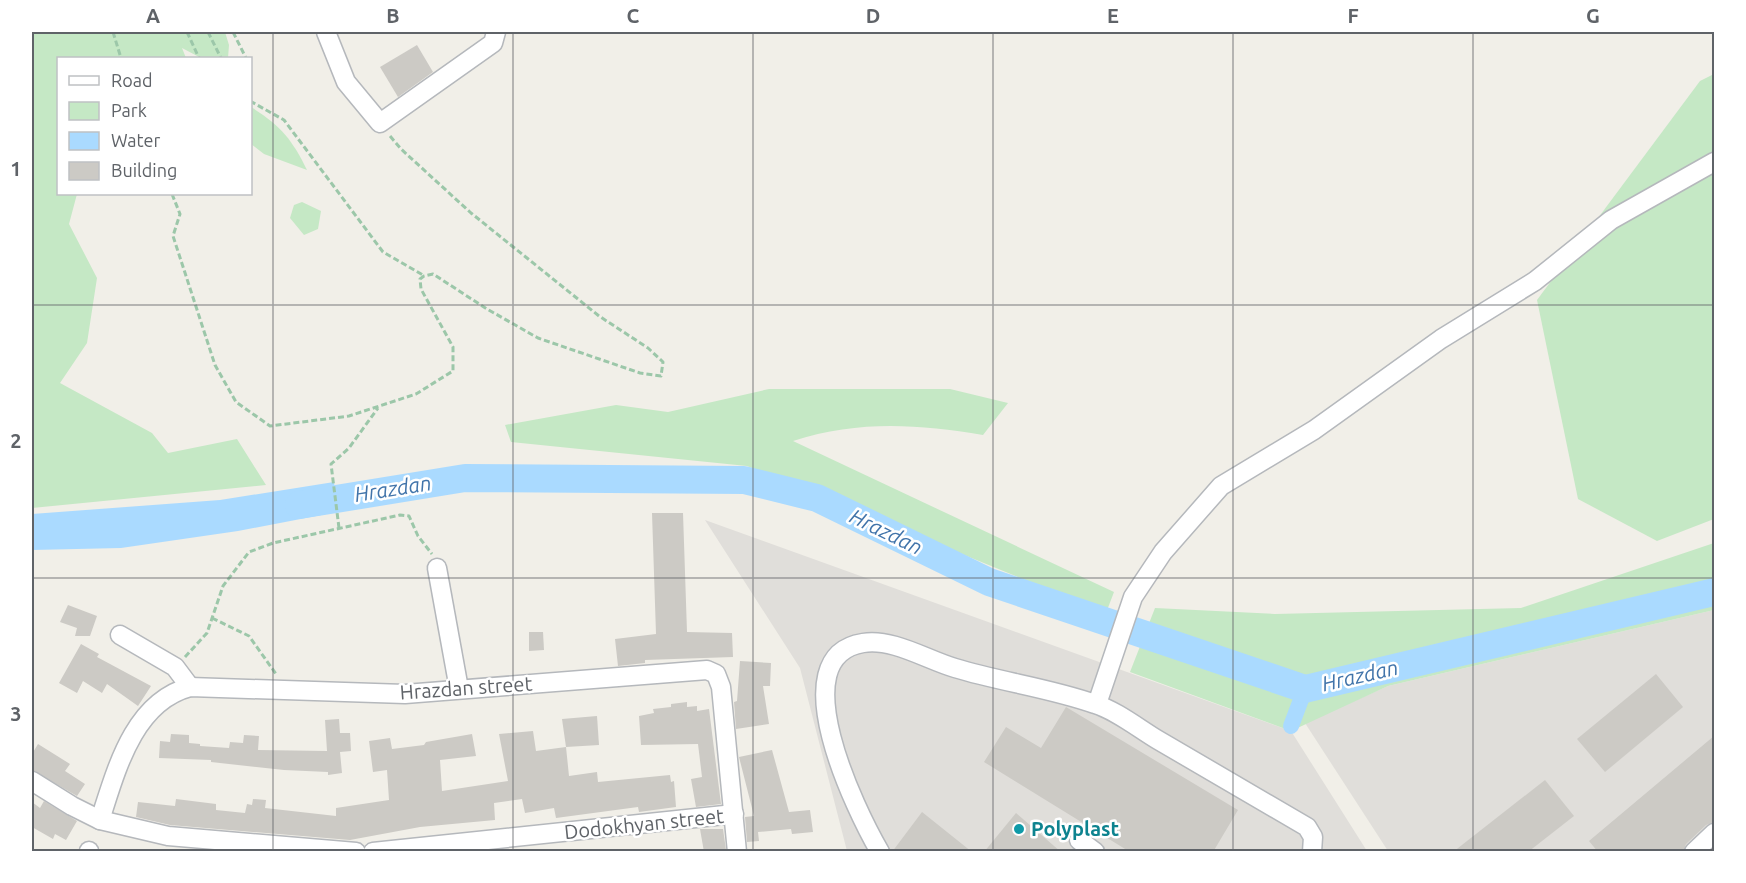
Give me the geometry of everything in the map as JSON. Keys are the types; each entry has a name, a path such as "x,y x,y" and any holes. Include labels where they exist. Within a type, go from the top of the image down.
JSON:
{"street":[{"path":"326,32 346,82 380,123 493,43 496,32"},
{"path":"1097,704 1133,597 1163,552 1221,486 1314,430 1441,339 1535,281 1611,220 1714,162"},
{"path":"437,568 459,689"},
{"path":"95,822 118,763 135,731 170,695 190,687 175,667 120,635"},
{"path":"880,852 868,831 839,763 827,714 825,684 831,660 848,647 866,642 894,647 953,668 1097,704 1307,827 1313,837 1312,852"},
{"name":"Hrazdan street","path":"190,687 405,694 707,670 716,674 721,687 734,814"},
{"path":"32,781 95,822 168,836 356,852"},
{"name":"Dodokhyan street","path":"373,852 734,814 737,852"},
{"path":"1694,852 1714,833"},
{"path":"1079,840 1095,852"}],"path":[{"path":"113,32 121,57"},
{"path":"186,32 198,57"},
{"path":"208,32 220,57"},
{"path":"233,32 246,57"},
{"path":"252,102 284,120 383,252 424,276"},
{"path":"172,195 180,214 174,236 215,366 236,402 270,426 349,416 416,394 453,371 453,347 421,289 420,279 434,274 487,309 538,338 640,373 661,376 663,362 648,348 599,316 471,213 401,149 380,123"},
{"path":"339,528 332,464 349,448 379,406"},
{"path":"175,667 207,633 223,586 249,552 273,543 400,515 409,516 418,536 430,549 437,568"},
{"path":"212,618 249,636 256,649 290,689"}],"shaded area":[{"path":"705,520 1291,731 1367,851 847,851 800,668"},
{"path":"1714,610 1714,851 1388,851 1305,723 1388,686"}],"green space":[{"path":"32,32 225,32 229,45 228,57 199,57 182,48 186,57 57,57 57,195 77,195 69,224 97,278 87,343 60,383 152,433 168,453 237,439 266,485 32,508"},
{"path":"1714,74 1714,519 1657,541 1578,499 1537,300 1700,81"},
{"path":"252,108 270,120 284,134 307,170 264,154 252,145"},
{"path":"302,202 321,211 318,229 304,235 290,218 294,205"},
{"path":"769,389 950,389 1008,403 983,435 935,428 888,426 841,430 793,441 1114,592 1106,613 747,466 511,442 505,425 616,405 668,412"},
{"path":"1714,543 1714,610 1388,686 1291,731 1130,672 1155,608 1275,614 1521,608"}],"water":[{"path":"334,482 337,512 238,531 121,548 32,550 32,514 220,500"}],"building":[{"path":"417,45 433,72 398,97 380,67"},
{"path":"652,513 683,513 687,632 732,633 733,657 645,660 645,663 618,666 615,639 656,634"},
{"path":"68,605 97,616 90,636 75,636 77,628 60,622"},
{"path":"529,632 543,632 544,650 529,651"},
{"path":"81,644 99,654 97,657 151,686 138,706 107,684 102,693 83,681 77,693 59,683"},
{"path":"740,661 771,663 770,686 763,686 769,724 736,729 734,702 737,701"},
{"path":"1656,674 1683,707 1605,772 1577,739"},
{"path":"687,702 687,707 697,706 697,711 709,709 721,804 696,807 691,779 702,777 698,744 641,745 639,716 654,713 653,709"},
{"path":"1066,707 1238,810 1213,852 1130,852 984,762 1006,727 1041,748"},
{"path":"597,716 599,745 566,747 562,719"},
{"path":"339,719 340,733 350,733 351,751 340,752 342,773 328,775 328,772 284,770 211,762 211,760 159,758 160,741 170,742 171,734 189,735 189,743 200,744 200,746 229,748 230,742 243,743 244,735 259,736 258,750 327,751 325,720"},
{"path":"533,731 536,751 566,747 569,776 597,772 598,782 670,775 671,782 674,781 676,807 639,812 638,807 556,818 554,808 525,813 522,799 494,803 495,820 420,827 350,840 170,825 136,817 138,802 175,806 176,799 216,804 216,810 245,813 247,804 252,805 253,799 266,800 265,808 336,816 336,808 389,800 387,770 373,772 369,741 390,738 392,749 424,745 426,742 472,734 476,756 440,760 442,791 508,781 499,734"},
{"path":"1714,736 1714,822 1706,825 1686,844 1683,852 1598,852 1589,841"},
{"path":"38,744 70,764 65,771 85,784 77,796 32,770 32,754"},
{"path":"772,750 789,812 810,810 813,832 792,834 791,829 758,832 759,841 747,842 745,817 754,816 739,757"},
{"path":"1545,780 1574,816 1528,852 1453,852"},
{"path":"44,801 77,821 66,840 55,834 53,839 32,827 32,802 40,808"},
{"path":"922,812 972,852 892,852"},
{"name":"Polyplast","path":"1016,813 1061,852 984,852"},
{"path":"700,829 723,829 726,850 704,852"}],"waterway":[{"name":"Hrazdan","path":"299,505 465,478 744,480 817,498 989,582 1305,689 1714,592"},
{"path":"1291,726 1305,689"}],"place":[{"name":"Polyplast","path":"1019,829"}]}
